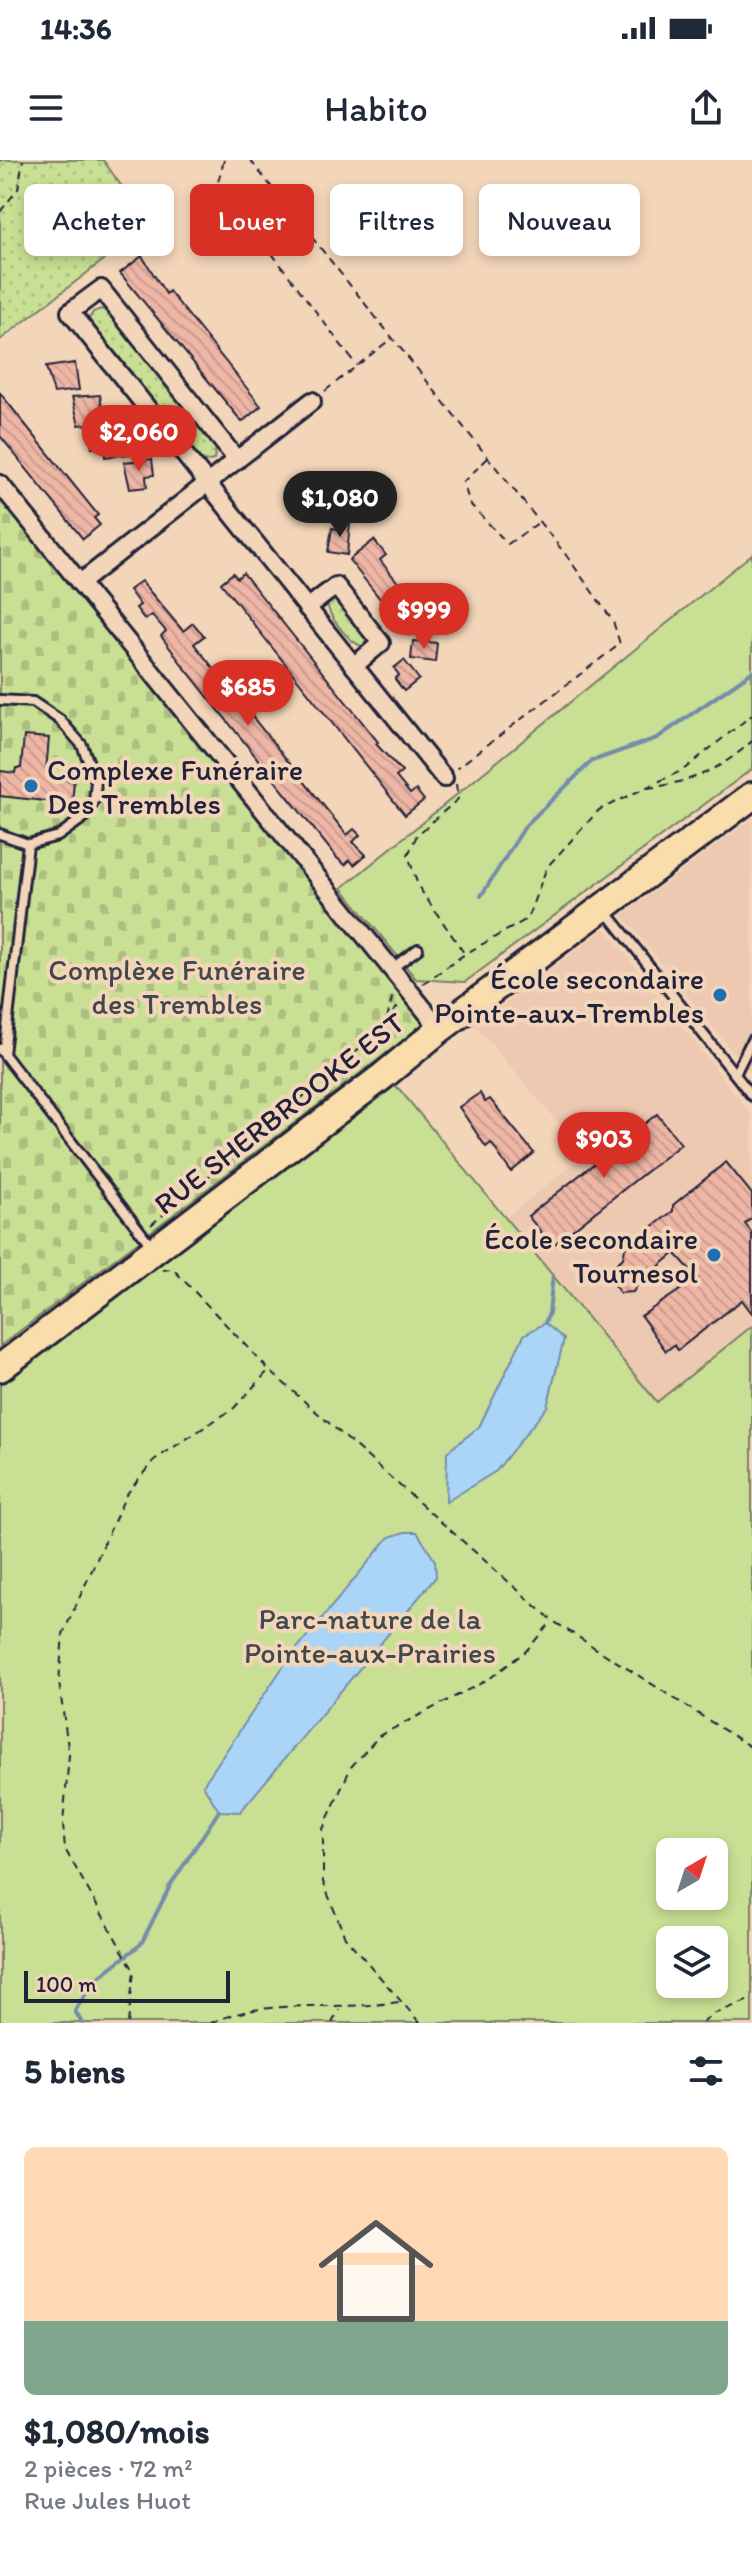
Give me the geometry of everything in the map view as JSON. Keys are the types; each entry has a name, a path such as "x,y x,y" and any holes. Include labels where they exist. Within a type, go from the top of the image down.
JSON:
{"main road":[{"name":"RUE SHERBROOKE EST","path":"0,1368 164,1255 440,1029 752,796"}],"street":[{"path":"237,460 101,289 70,312 450,781"},
{"path":"80,583 312,401"},
{"path":"0,484 440,1029"},
{"path":"307,608 336,586 381,643 354,666"}],"lane":[{"path":"0,700 33,702 60,720 82,745 96,781 94,801 86,816 58,836 28,844 0,834"},
{"path":"28,844 2,1051 164,1255"},
{"path":"604,909 752,1096"},
{"path":"391,969 418,949"},
{"path":"735,1074 752,1040"}],"path":[{"path":"0,212 18,189 23,160"},
{"path":"224,160 218,182 357,366"},
{"path":"250,160 539,521 613,621 620,644 450,781 458,799 417,835 408,855 418,886 465,954"},
{"path":"312,401 393,338"},
{"path":"488,457 463,482 470,504 508,544 515,542 539,521"},
{"path":"420,986 465,954 527,919 547,867 568,840 611,801 683,770 752,715"},
{"path":"642,789 681,784 701,776 752,741"},
{"path":"387,1020 396,988"},
{"path":"403,1000 370,1040 164,1255 269,1370 553,1621 752,1748"},
{"path":"128,2023 134,1971 65,1849 63,1824 69,1755 59,1682 63,1634 126,1495 154,1460 234,1408 269,1370"},
{"path":"420,2023 345,1937 323,1882 323,1829 351,1767 379,1736 489,1679 526,1651 553,1621"},
{"path":"703,2023 711,2015 752,1999"},
{"path":"211,2023 241,2010 340,2008 401,2002"},
{"path":"332,2023 340,2008"}],"shaded area":[{"name":"École secondaire Pointe-aux-Trembles","path":"752,819 752,1076 622,915"},
{"path":"605,928 752,1115 752,1326 658,1403 504,1219 585,1154 475,1026"}],"green space":[{"path":"0,160 103,160 120,184 24,184 24,256 109,256 0,340"},
{"path":"101,309 108,313 216,448 214,460 199,463 87,322 93,312"},
{"name":"Complèxe Funéraire des Trembles","path":"0,486 429,1021 0,1346"},
{"path":"752,554 752,769 465,982 416,979 342,888"},
{"path":"336,599 367,637 364,647 346,635 335,621 327,601"},
{"name":"Parc-nature de la Pointe-aux-Prairies","path":"383,1076 400,1090 657,1402 752,1326 752,2023 0,2023 0,1368"}],"water":[{"path":"545,1323 564,1339 547,1407 496,1471 446,1502 447,1452 479,1427 524,1335"},
{"path":"417,1532 435,1561 436,1577 240,1812 219,1811 203,1785 289,1658 389,1537"}],"building":[{"path":"142,256 166,294 169,291 261,406 242,422 120,273"},
{"path":"75,363 79,390 54,393 46,367"},
{"path":"0,393 98,515 94,518 100,525 83,539 0,436"},
{"path":"100,395 105,428 126,427 130,454 105,457 104,446 92,448 89,424 79,425 72,397"},
{"path":"152,459 154,475 146,476 147,487 130,489 124,462"},
{"path":"339,520 350,522 347,555 328,552 332,528 338,529"},
{"path":"374,540 386,555 380,560 428,620 409,635 349,560"},
{"path":"233,573 237,578 243,573 378,742 376,744 402,772 396,777 410,794 416,790 424,800 405,815 221,583"},
{"path":"141,581 183,631 193,623 204,636 194,644 347,835 354,829 360,835 353,842 366,855 354,865 350,860 345,865 337,858 184,667 161,636 166,631 152,615 145,620 136,608 140,605 129,590"},
{"path":"413,641 437,643 435,662 411,659"},
{"path":"404,660 419,679 404,691 395,679 399,675 394,668"},
{"path":"24,736 49,738 46,771 52,772 51,778 74,781 72,804 0,796 0,771 15,773 16,768 21,768"},
{"path":"480,1093 485,1102 490,1099 534,1153 511,1172 491,1143 486,1147 459,1107"},
{"path":"657,1114 681,1144 552,1246 528,1216"},
{"name":"École secondaire Tournesol","path":"726,1162 752,1194 752,1218 745,1224 752,1233 752,1313 742,1300 678,1350 674,1345 666,1351 641,1316 698,1278 675,1253 638,1284 633,1292 620,1293 610,1280 612,1267 623,1258 625,1248 673,1211 673,1205"}],"waterway":[{"path":"481,896 526,825 592,761 657,738 752,672"},
{"path":"545,1323 553,1275"},
{"path":"82,2023 75,2011 94,1981 141,1944 170,1886 219,1811"}],"place":[{"name":"Complexe Funéraire Des Trembles","path":"31,786"},
{"name":"École secondaire Pointe-aux-Trembles","path":"720,995"},
{"name":"École secondaire Tournesol","path":"714,1255"}]}
